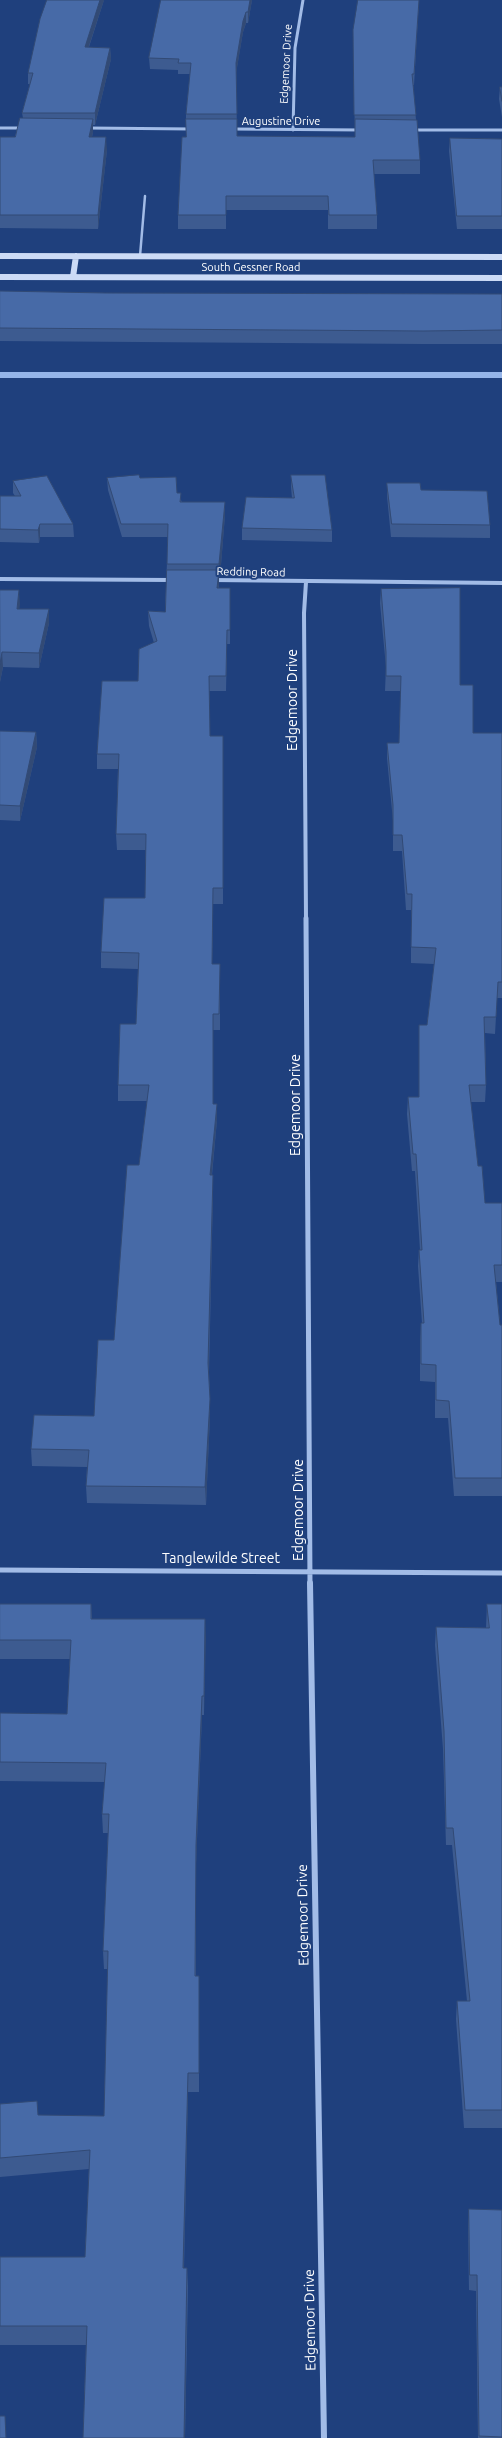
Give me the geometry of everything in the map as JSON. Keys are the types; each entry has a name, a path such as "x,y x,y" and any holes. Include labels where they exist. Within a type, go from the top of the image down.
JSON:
{"main road":[{"name":"South Gessner Road","path":"0,256 502,257"},
{"path":"73,277 76,256"},
{"name":"South Gessner Road","path":"0,277 502,278"}],"street":[{"name":"Edgemoor Drive","path":"293,130 294,69 298,21 303,0"},
{"path":"0,128 29,128"},
{"path":"86,128 201,129"},
{"name":"Augustine Drive","path":"228,129 362,130"},
{"path":"412,130 502,130"},
{"path":"0,580 181,580"},
{"name":"Redding Road","path":"210,580 502,583"},
{"name":"Edgemoor Drive","path":"306,582 304,623 310,1570 324,2438"},
{"name":"Tanglewilde Street","path":"0,1570 502,1572"}],"lane":[{"path":"140,256 145,196"}],"building":[{"path":"47,0 100,0 85,47 110,48 95,113 22,113 33,73 28,73 40,19"},
{"path":"161,0 250,0 248,12 246,12 243,21 236,63 237,114 186,114 191,63 178,63 179,59 149,58"},
{"path":"358,0 419,0 414,74 412,74 416,115 354,115 353,30"},
{"path":"20,118 93,119 89,137 106,137 98,215 0,215 0,137 15,137"},
{"path":"186,119 237,119 237,136 355,137 355,119 417,120 420,160 373,160 377,215 329,215 328,196 226,196 226,215 178,215 182,137 186,137"},
{"path":"450,138 502,139 502,216 457,216"},
{"path":"0,291 502,294 502,330 0,328"},
{"path":"139,475 140,478 176,477 177,493 181,493 180,502 225,502 219,564 167,564 168,524 121,524 107,478"},
{"path":"291,475 325,475 332,530 242,528 246,497 294,498"},
{"path":"47,476 73,524 40,524 38,530 0,529 0,496 21,496 13,481"},
{"path":"387,483 420,483 421,490 487,491 490,525 392,524"},
{"path":"167,570 219,570 217,588 230,588 230,630 227,630 226,676 209,676 210,736 223,736 223,888 213,888 212,964 220,964 219,1014 213,1014 213,1104 217,1104 210,1175 213,1175 208,1363 210,1399 205,1487 86,1486 89,1450 31,1449 34,1415 94,1416 98,1340 114,1340 127,1165 139,1165 149,1085 118,1085 120,1024 136,1024 139,953 101,952 104,898 145,898 146,834 116,834 119,754 97,754 102,681 138,681 139,649 157,641 148,611 165,612"},
{"path":"460,588 460,685 473,685 473,733 502,733 502,982 498,982 496,1017 484,1017 486,1085 469,1085 478,1166 482,1166 485,1203 502,1203 502,1265 494,1265 500,1325 502,1325 502,1478 455,1478 449,1401 436,1400 436,1365 421,1364 421,1323 424,1323 419,1250 422,1250 416,1154 413,1154 408,1097 419,1097 419,1025 427,1025 436,948 411,947 412,894 407,894 402,835 393,835 393,805 387,743 399,743 401,676 386,676 381,589"},
{"path":"0,590 19,590 17,609 49,609 39,653 2,652 0,664"},
{"path":"0,731 36,732 20,806 0,805"},
{"path":"0,1604 91,1604 91,1619 205,1619 204,1696 202,1696 196,1845 195,1976 199,1976 199,2073 188,2073 183,2268 187,2268 184,2438 83,2438 87,2326 0,2326 0,2257 85,2257 90,2150 0,2158 0,2104 37,2101 38,2115 104,2116 108,1951 103,1951 109,1814 102,1814 106,1763 0,1762 0,1713 67,1714 71,1640 0,1640"},
{"path":"487,1604 502,1604 502,2110 465,2110 457,2001 470,2001 453,1828 446,1828 444,1731 436,1627 489,1628"},
{"path":"469,2209 502,2210 502,2437 479,2436 477,2275 470,2275"},
{"path":"0,2416 5,2416 6,2438 0,2438"}],"waterway":[{"path":"0,375 502,375"}]}
